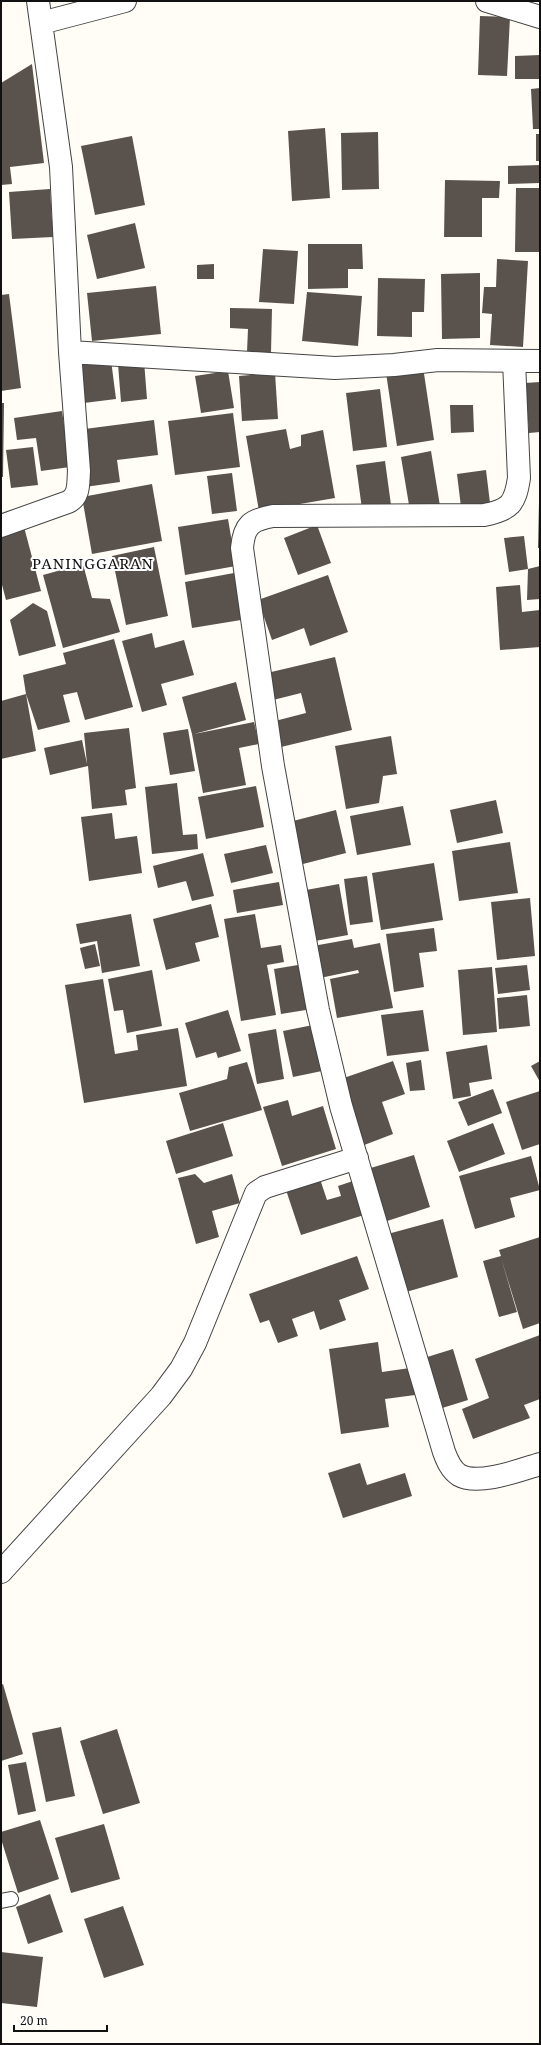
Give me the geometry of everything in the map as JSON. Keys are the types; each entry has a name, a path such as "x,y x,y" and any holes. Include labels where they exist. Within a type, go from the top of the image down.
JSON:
{"street":[{"path":"1,526 68,502 77,494 79,471 70,352 61,167 38,1"},
{"path":"41,23 125,1"},
{"path":"487,1 540,17"},
{"path":"70,352 335,368 394,365 438,360 540,361"},
{"path":"514,361 519,478 516,495 511,505 500,512 484,515 273,516 260,519 251,524 243,533 242,548 273,766 318,1010 328,1055 357,1158 448,1462 459,1475 468,1478 490,1478 540,1464"},
{"path":"1,1572 161,1396 181,1369 195,1343 256,1194 265,1187 357,1158"}],"building":[{"path":"480,16 510,17 507,76 478,75"},
{"path":"540,55 540,79 515,79 515,56"},
{"path":"32,64 44,163 10,167 12,184 1,185 1,83"},
{"path":"540,88 540,129 533,129 531,89"},
{"path":"325,128 330,198 292,201 288,131"},
{"path":"378,132 379,189 342,190 341,133"},
{"path":"536,134 540,134 540,161 536,161"},
{"path":"132,136 145,205 95,215 81,146"},
{"path":"540,165 540,183 508,184 508,166"},
{"path":"445,180 500,181 499,198 482,198 482,237 444,237"},
{"path":"516,188 540,188 540,252 515,252"},
{"path":"50,189 53,237 12,239 9,192"},
{"path":"135,223 145,268 97,279 87,235"},
{"path":"308,244 362,244 363,269 348,269 348,288 308,289"},
{"path":"263,249 298,251 294,304 259,302"},
{"path":"497,259 528,261 523,347 490,345 492,314 482,313 484,287 496,287"},
{"path":"214,264 214,279 197,279 197,265"},
{"path":"480,273 480,338 442,339 441,274"},
{"path":"378,278 425,279 424,312 412,312 412,337 377,336"},
{"path":"156,286 161,334 92,341 87,293"},
{"path":"307,292 362,296 358,346 302,341"},
{"path":"9,294 21,388 1,391 1,295"},
{"path":"230,308 272,309 271,353 247,352 248,329 230,328"},
{"path":"111,360 116,399 84,403 79,364"},
{"path":"144,361 147,399 121,402 118,364"},
{"path":"423,367 434,440 397,446 386,373"},
{"path":"228,371 234,408 201,413 195,376"},
{"path":"275,373 278,419 242,421 239,376"},
{"path":"540,382 540,432 529,433 525,383"},
{"path":"380,389 387,447 353,451 346,393"},
{"path":"1,403 4,403 3,477 1,477"},
{"path":"450,405 473,405 474,432 451,433"},
{"path":"62,411 70,467 41,471 36,438 17,440 14,418"},
{"path":"233,413 240,467 175,475 168,421"},
{"path":"154,420 158,455 117,460 120,482 85,487 77,430"},
{"path":"286,429 290,449 301,446 301,435 323,430 335,498 259,511 246,436"},
{"path":"33,447 38,485 11,488 6,450"},
{"path":"431,451 440,506 410,511 401,457"},
{"path":"385,461 391,505 362,509 356,465"},
{"path":"486,470 490,503 461,507 457,474"},
{"path":"232,473 237,511 212,514 207,476"},
{"path":"152,484 162,541 92,554 82,497"},
{"path":"539,502 540,548 538,548"},
{"path":"228,519 236,566 185,575 178,527"},
{"path":"317,525 331,563 298,575 284,538"},
{"path":"24,527 41,591 6,600 1,581 1,533"},
{"path":"524,536 528,569 509,572 504,538"},
{"path":"154,547 168,616 126,625 112,556"},
{"path":"83,564 92,598 110,599 120,632 63,648 43,575"},
{"path":"540,566 540,599 527,600 528,569"},
{"path":"234,573 241,620 192,628 185,582"},
{"path":"328,575 348,632 310,646 304,628 272,640 258,600"},
{"path":"520,585 522,612 540,610 540,647 500,650 496,587"},
{"path":"33,603 47,611 56,646 19,656 10,620"},
{"path":"152,633 155,648 184,640 194,675 161,684 167,705 142,712 122,641"},
{"path":"114,639 133,707 85,720 77,692 63,695 70,722 38,730 26,694 23,675 66,664 63,653"},
{"path":"335,657 352,730 281,747 275,721 306,713 301,693 273,700 267,673"},
{"path":"236,682 246,720 194,734 254,722 259,744 239,748 246,785 203,793 192,734 182,697"},
{"path":"26,694 36,751 1,759 1,701"},
{"path":"129,728 136,788 125,790 127,805 92,809 88,766 50,775 44,748 82,740 87,764 84,733"},
{"path":"188,729 195,771 170,775 163,733"},
{"path":"391,736 397,774 383,776 379,803 346,809 335,746"},
{"path":"177,783 183,835 197,834 198,849 152,854 145,787"},
{"path":"256,786 264,827 206,839 198,797"},
{"path":"496,800 503,833 457,843 450,810"},
{"path":"403,806 411,845 357,855 350,816"},
{"path":"336,810 346,853 299,865 289,822"},
{"path":"112,813 115,839 137,836 142,873 89,881 81,817"},
{"path":"510,842 518,893 459,901 452,851"},
{"path":"266,845 273,873 231,883 224,854"},
{"path":"203,853 214,896 192,901 186,881 158,888 153,866"},
{"path":"434,863 443,920 381,930 372,873"},
{"path":"367,876 373,922 350,925 344,879"},
{"path":"279,882 283,905 237,913 233,890"},
{"path":"339,884 348,935 315,941 306,890"},
{"path":"530,898 535,956 497,960 491,902"},
{"path":"211,904 219,937 195,943 200,961 166,970 153,919"},
{"path":"131,914 140,966 102,973 97,941 80,944 76,924"},
{"path":"255,914 261,948 281,945 284,962 267,965 276,1015 241,1021 224,919"},
{"path":"434,928 437,951 419,953 424,987 394,992 386,934"},
{"path":"352,939 354,948 380,943 393,1008 337,1018 330,979 359,973 358,970 320,978 313,946"},
{"path":"95,944 100,966 85,969 80,948"},
{"path":"304,964 312,1009 281,1014 274,969"},
{"path":"527,965 530,990 498,994 495,968"},
{"path":"492,967 497,1032 463,1035 458,970"},
{"path":"152,970 162,1026 127,1033 123,1010 114,1011 108,979"},
{"path":"103,979 115,1054 138,1050 136,1035 178,1028 187,1086 84,1103 65,985"},
{"path":"527,995 530,1026 499,1029 497,998"},
{"path":"228,1010 241,1051 218,1058 216,1052 196,1058 185,1023"},
{"path":"423,1010 429,1051 387,1056 381,1015"},
{"path":"313,1025 322,1071 293,1077 283,1031"},
{"path":"276,1029 284,1079 257,1084 248,1034"},
{"path":"487,1045 492,1079 469,1083 471,1096 453,1099 446,1052"},
{"path":"421,1060 425,1090 410,1091 406,1063"},
{"path":"393,1061 405,1094 382,1102 393,1134 359,1147 335,1081"},
{"path":"540,1061 540,1082 531,1066"},
{"path":"247,1062 262,1110 190,1131 179,1093 227,1079 229,1067"},
{"path":"493,1089 502,1113 468,1126 458,1102"},
{"path":"540,1091 540,1144 522,1150 506,1102"},
{"path":"288,1100 292,1116 323,1106 336,1149 282,1166 263,1107"},
{"path":"223,1123 233,1156 176,1174 166,1141"},
{"path":"493,1123 505,1154 459,1172 447,1141"},
{"path":"414,1155 430,1207 381,1223 364,1170"},
{"path":"531,1156 540,1190 510,1198 515,1217 475,1229 459,1176"},
{"path":"195,1174 204,1183 232,1174 240,1203 212,1211 219,1237 196,1244 178,1178"},
{"path":"320,1179 327,1200 341,1196 338,1186 356,1180 367,1214 301,1235 286,1190"},
{"path":"443,1219 458,1277 406,1292 384,1235"},
{"path":"540,1237 540,1323 523,1329 501,1258 517,1312 499,1317 483,1261 501,1256 499,1250"},
{"path":"357,1256 369,1289 339,1300 346,1320 320,1330 314,1311 292,1319 298,1336 278,1343 269,1320 260,1323 249,1294"},
{"path":"540,1335 540,1399 524,1405 530,1418 473,1439 462,1409 489,1398 475,1359"},
{"path":"378,1342 382,1372 410,1368 415,1395 385,1399 389,1427 341,1434 329,1349"},
{"path":"453,1349 468,1400 439,1409 424,1358"},
{"path":"360,1463 367,1485 405,1473 412,1496 343,1518 328,1473"},
{"path":"3,1684 23,1754 1,1761 1,1685"},
{"path":"61,1727 75,1796 46,1802 32,1733"},
{"path":"117,1729 140,1803 103,1814 80,1741"},
{"path":"26,1762 36,1811 18,1815 8,1765"},
{"path":"40,1820 59,1879 18,1893 1,1839 1,1832"},
{"path":"104,1824 120,1879 71,1893 55,1838"},
{"path":"50,1894 63,1932 28,1944 16,1907"},
{"path":"123,1906 144,1965 104,1978 84,1919"},
{"path":"1,1952 43,1957 37,2007 1,2003"}],"district":[{"name":"PANINGGARAN","path":"93,563"}]}
